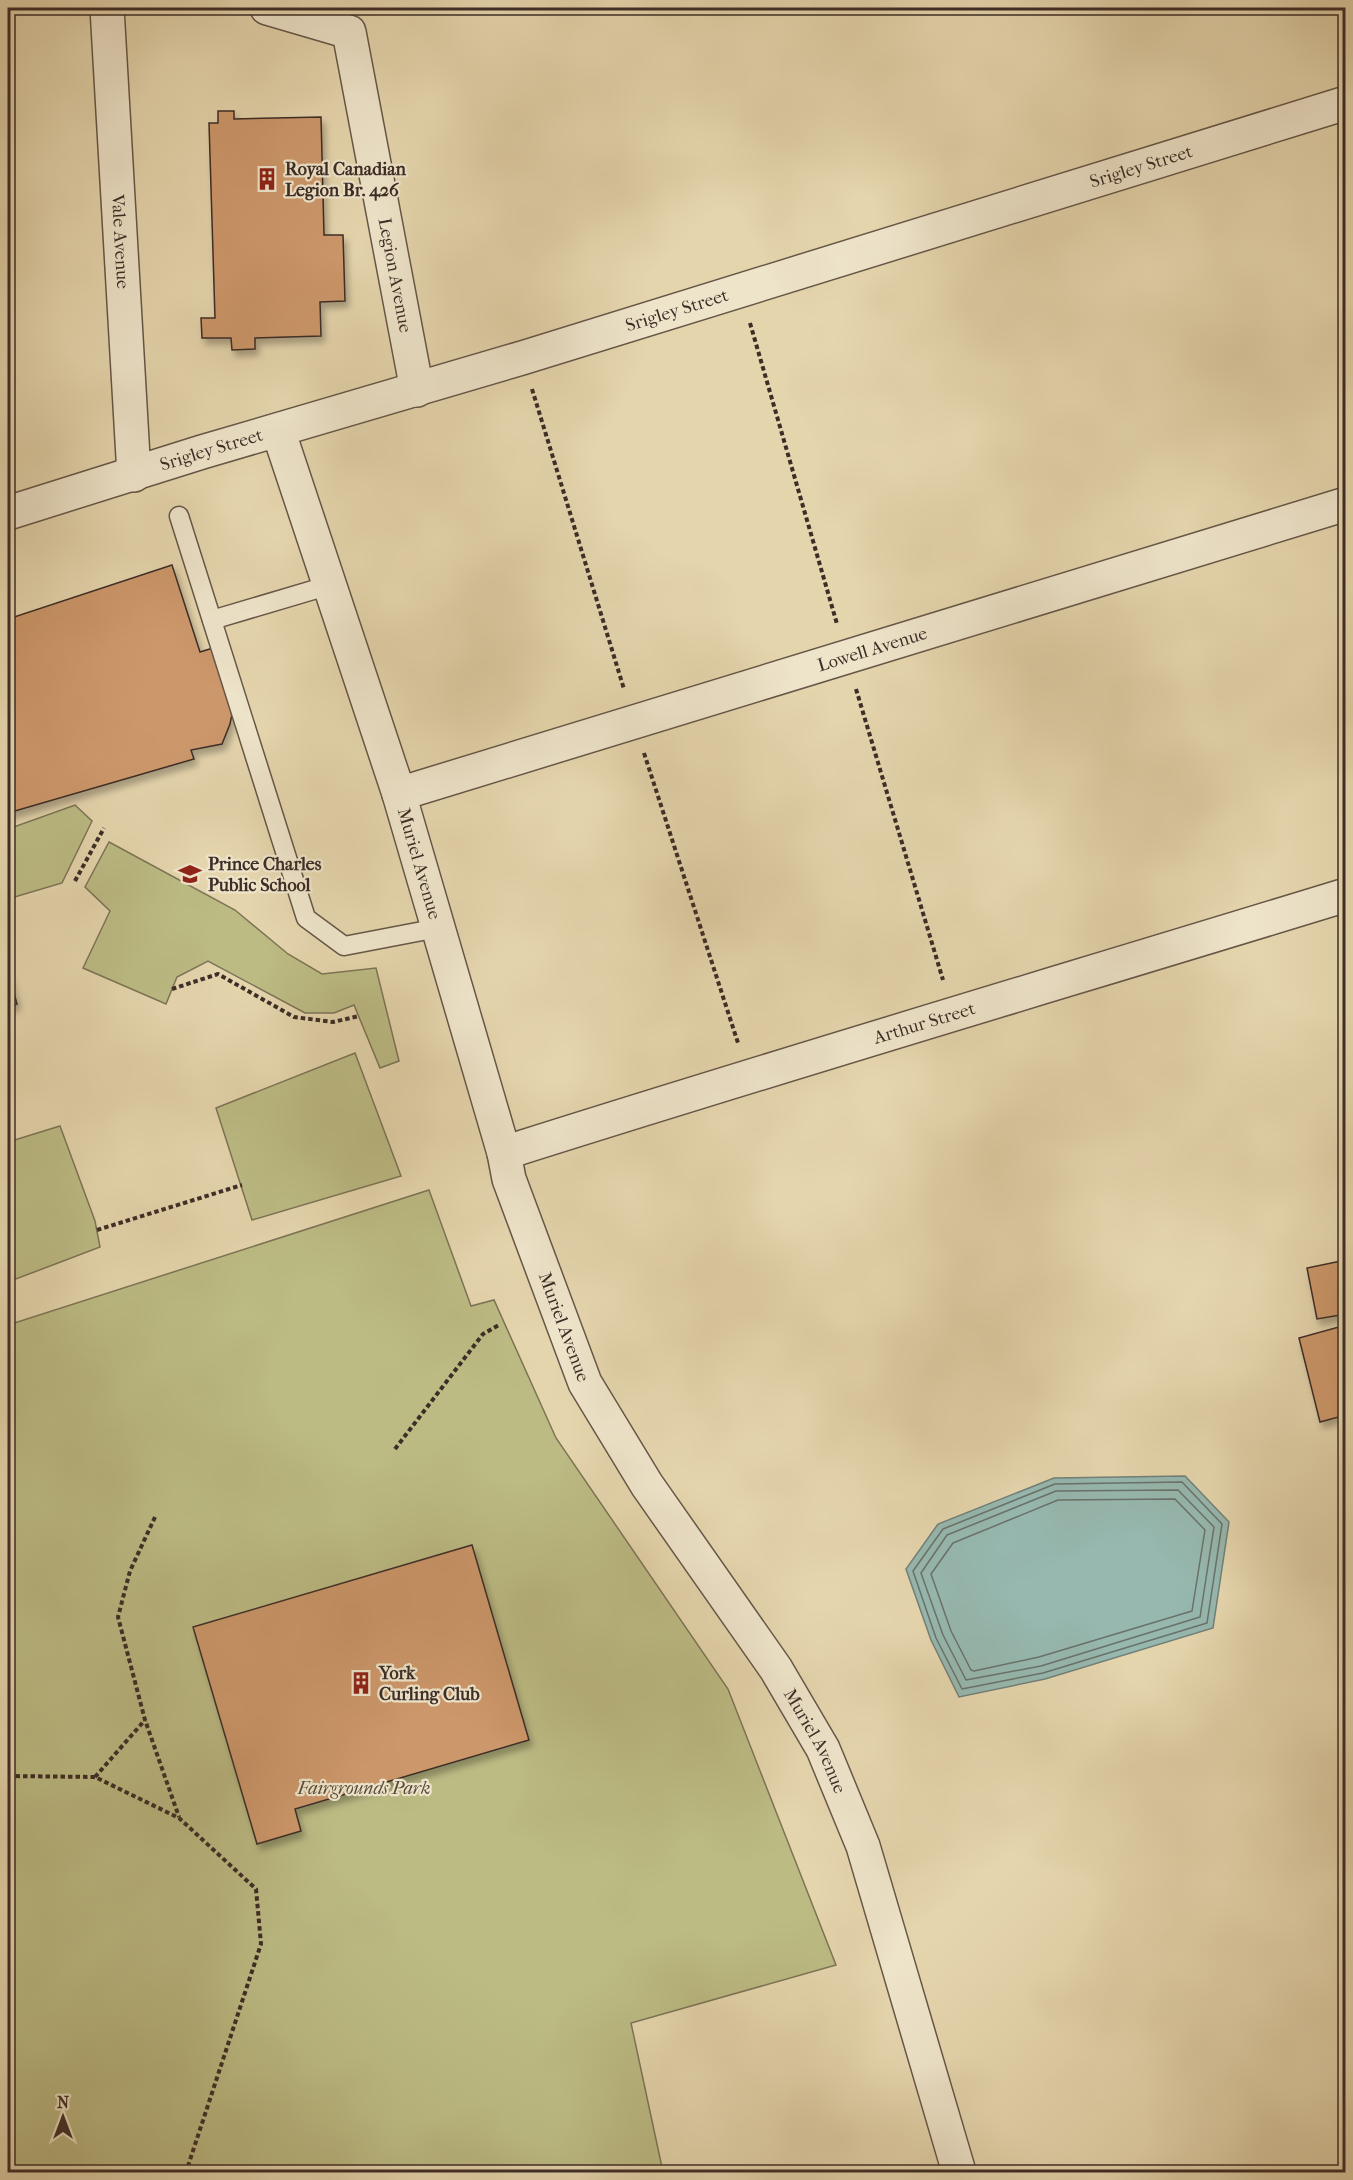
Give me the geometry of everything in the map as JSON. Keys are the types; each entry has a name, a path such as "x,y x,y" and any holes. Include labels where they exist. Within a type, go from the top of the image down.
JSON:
{"street":[{"name":"Vale Avenue","path":"107,8 134,475"},
{"name":"Legion Avenue","path":"267,8 349,32 417,390"},
{"name":"Srigley Street","path":"8,513 417,390 1346,103"},
{"name":"Muriel Avenue","path":"278,430 399,794 504,1153 509,1179 585,1383 647,1485 777,1669 822,1749 863,1846 959,2172"},
{"name":"Lowell Avenue","path":"399,794 1346,504"},
{"name":"Arthur Street","path":"504,1153 748,1075 954,1015 1346,895"}],"lane":[{"path":"179,516 306,918 344,946 438,928"},
{"path":"212,620 330,585"}],"path":[{"path":"75,881 104,828"},
{"path":"172,989 218,974 294,1017 333,1022 359,1016"},
{"path":"97,1230 242,1185"},
{"path":"395,1449 483,1334 499,1325"},
{"path":"155,1517 130,1571 118,1617 145,1719 179,1818"},
{"path":"94,1777 145,1719"},
{"path":"8,1776 94,1777 179,1818 256,1889 261,1944 186,2172"}],"green space":[{"path":"75,805 92,821 62,883 8,899 8,829"},
{"path":"109,842 235,910 288,954 322,974 376,968 399,1061 380,1068 354,1005 334,1013 305,1013 208,961 177,977 166,1004 83,968 110,911 85,887"},
{"path":"355,1053 401,1176 252,1220 216,1108"},
{"path":"60,1126 95,1221 100,1247 8,1282 8,1142"},
{"name":"Fairgrounds Park","path":"429,1190 471,1306 494,1300 556,1438 728,1689 836,1965 631,2023 663,2172 8,2172 8,1325"}],"water":[{"path":"1185,1476 1229,1522 1213,1628 1045,1679 959,1697 931,1640 906,1569 938,1524 1054,1478"}],"building":[{"name":"Royal Canadian Legion Br. 426","path":"218,111 234,111 234,119 321,117 324,235 343,235 345,301 320,302 321,336 255,338 255,349 232,350 231,338 202,338 201,318 215,318 209,123 218,123"},
{"path":"172,565 200,652 213,648 233,709 222,744 191,750 194,759 8,813 8,619"},
{"path":"8,971 17,1004 8,1007"},
{"path":"1346,1260 1346,1314 1317,1319 1307,1268"},
{"path":"1346,1325 1346,1415 1320,1422 1299,1338"},
{"name":"York Curling Club","path":"472,1545 529,1740 295,1809 301,1831 257,1844 193,1627"}],"place":[{"name":"Royal Canadian Legion Br. 426","path":"267,179"},
{"name":"Prince Charles Public School","path":"190,874"},
{"name":"York Curling Club","path":"361,1683"}]}
